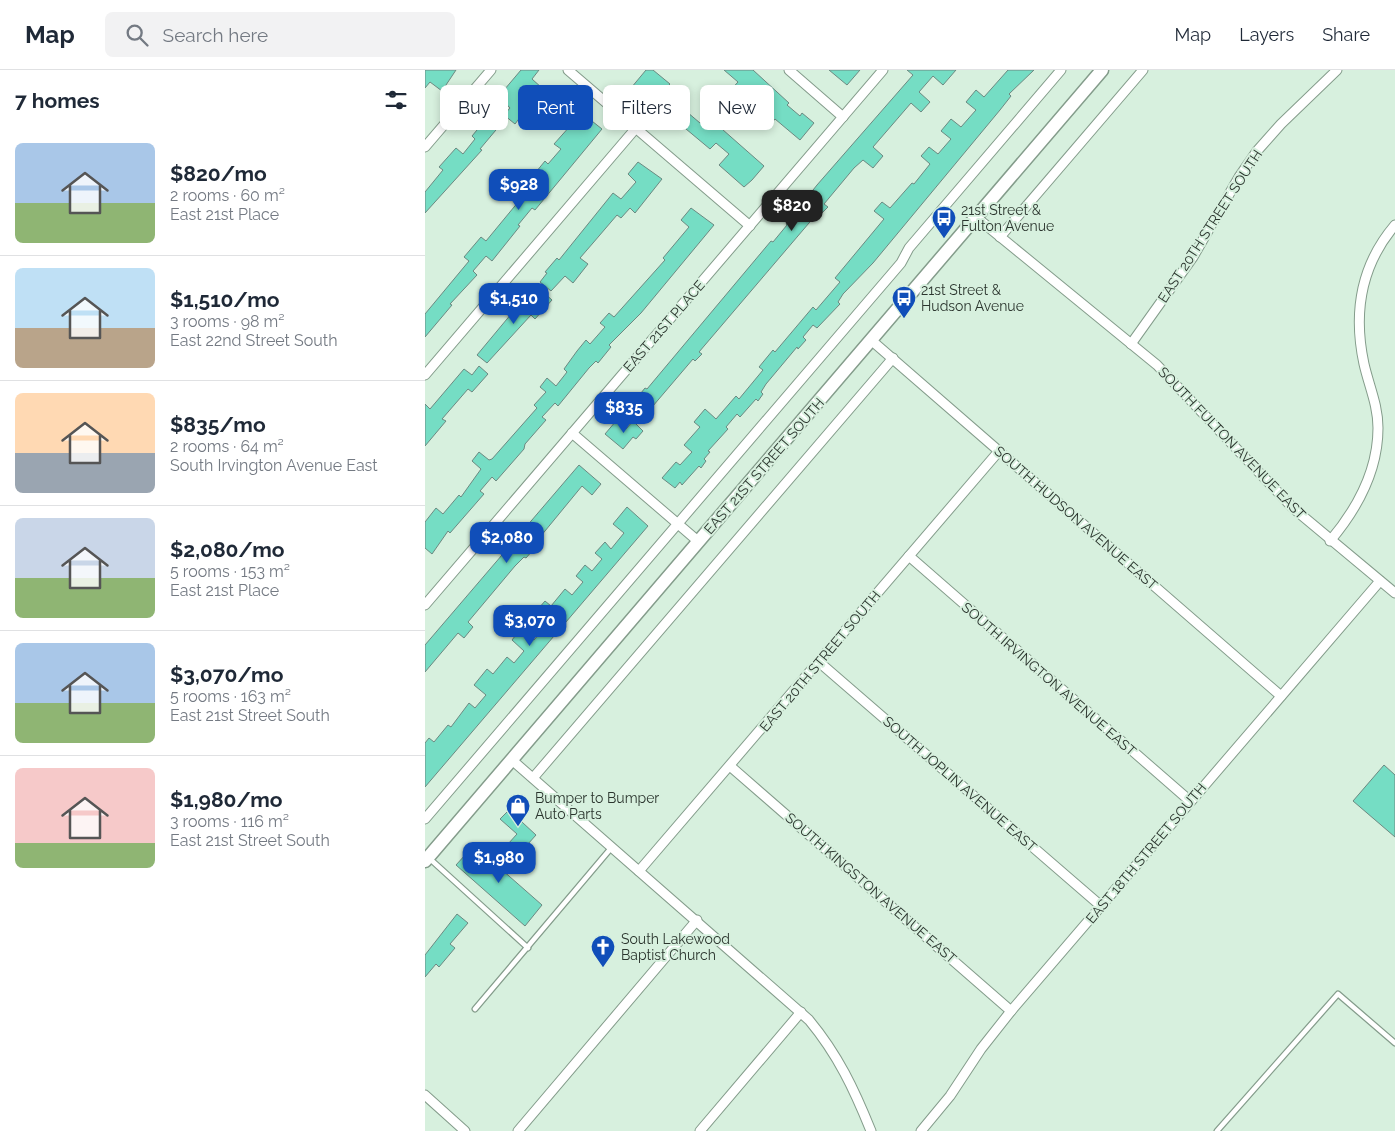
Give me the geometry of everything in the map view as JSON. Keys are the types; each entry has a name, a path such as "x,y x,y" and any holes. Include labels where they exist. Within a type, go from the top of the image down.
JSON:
{"main road":[{"name":"EAST 21ST STREET SOUTH","path":"426,859 1102,70"}],"street":[{"path":"425,147 491,70"},
{"path":"568,70 603,100"},
{"path":"789,70 843,117"},
{"name":"EAST 21ST PLACE","path":"425,605 883,70"},
{"name":"EAST 21ST STREET SOUTH","path":"425,819 901,263 909,248 1061,70"},
{"path":"1000,237 1143,70"},
{"name":"EAST 20TH STREET SOUTH","path":"1131,344 1193,257 1239,177 1257,151 1281,124 1337,70"},
{"path":"425,375 634,130"},
{"path":"638,130 750,226"},
{"name":"SOUTH FULTON AVENUE EAST","path":"976,217 1131,344 1183,391 1293,508 1330,541 1395,593"},
{"path":"1330,541 1346,521 1362,495 1372,471 1377,447 1378,426 1374,395 1364,365 1359,301 1362,285 1376,252 1395,225"},
{"name":"SOUTH HUDSON AVENUE EAST","path":"871,340 1281,696"},
{"name":"EAST 21ST STREET SOUTH","path":"533,778 893,358"},
{"path":"572,433 699,542"},
{"name":"EAST 20TH STREET SOUTH","path":"639,871 999,451"},
{"name":"SOUTH IRVINGTON AVENUE EAST","path":"909,556 1190,802"},
{"name":"EAST 18TH STREET SOUTH","path":"921,1131 950,1096 981,1049 1011,1011 1379,581"},
{"name":"SOUTH JOPLIN AVENUE EAST","path":"819,662 1101,906"},
{"path":"512,760 801,1012 836,1054 850,1080 871,1131"},
{"name":"SOUTH KINGSTON AVENUE EAST","path":"730,766 1011,1011"},
{"path":"518,1131 697,920"},
{"path":"700,1131 801,1012"},
{"path":"425,1095 465,1131"}],"lane":[{"path":"475,1008 613,847"},
{"path":"426,859 528,948"},
{"path":"1217,1131 1338,994 1395,1043"}],"building":[{"path":"425,70 456,70 446,85 440,85 440,90 430,82 425,88"},
{"path":"521,70 539,70 532,79 539,85 518,85 518,120 515,124 508,118 508,110 510,108 508,106 508,85"},
{"path":"646,70 653,70 670,84 669,85 634,85"},
{"path":"724,70 753,70 769,85 735,85 738,82"},
{"path":"829,70 860,70 847,85"},
{"path":"907,70 956,70 943,85 933,76 919,92 930,102 921,112 911,103 873,147 883,156 873,168 863,160 854,168 824,204 828,207 821,214 819,212 809,223 699,352 702,354 695,361 693,359 641,420 628,409 645,388 647,389 771,241 773,242 817,185 913,75"},
{"path":"1008,70 1034,70 1009,94 1011,96 1000,110 873,263 843,294 838,302 840,304 817,328 813,325 803,337 806,340 798,349 797,347 766,384 761,392 763,394 758,401 756,399 740,417 737,414 726,427 728,429 708,451 710,452 704,459 706,461 701,468 699,466 682,485 680,482 675,488 662,478 676,462 680,465 692,452 684,445 700,427 694,422 705,409 716,419 736,396 739,399 763,370 759,367 773,350 775,352 813,307 816,310 840,282 835,278 884,219 874,211 882,202 890,208 912,183 914,184 930,164 921,156 929,147 938,154 951,139 941,131 951,119 961,127 976,110 966,102 976,90 984,97"},
{"path":"774,89 789,103 787,105 800,116 802,113 814,123 800,140 775,119 774,120"},
{"path":"690,115 700,123 700,130 723,130 764,166 744,187 719,165 729,154 716,143 710,149 687,130 690,130"},
{"path":"593,122 602,129 535,210 532,208 492,261 486,256 473,271 477,275 450,304 452,305 425,337 425,314 469,261 464,257 481,237 486,241 519,201 514,196 522,187 528,192 541,177 536,172 545,161 548,164 561,149 554,144 567,130 593,130"},
{"path":"477,130 496,130 480,149 482,150 425,213 425,192 443,170 439,167 456,148 463,154 475,139 472,136"},
{"path":"638,162 662,179 635,213 630,208 621,218 617,215 580,258 588,264 573,283 565,276 551,291 540,282 547,273 545,272 557,258 559,260 613,193 621,199 636,182 628,174"},
{"path":"691,208 714,225 641,313 609,345 611,347 598,363 596,361 589,368 558,406 555,403 542,417 546,420 525,444 524,449 496,481 492,477 480,491 484,494 450,533 448,531 432,554 425,548 425,522 436,508 443,514 459,495 461,497 481,469 472,461 479,452 489,460 492,459 537,408 534,405 546,392 540,387 547,378 556,386 567,372 564,369 586,340 590,344 605,327 600,323 609,313 614,317 665,260 663,258 689,227 681,220"},
{"path":"543,292 552,300 535,319 531,315 487,363 477,355 527,295 535,302"},
{"path":"479,366 488,374 472,392 468,389 442,419 446,421 425,446 425,404 430,409 464,369 472,375"},
{"path":"616,421 626,429 633,421 643,431 636,439 633,437 623,449 605,434"},
{"path":"579,465 601,484 592,495 582,486 531,548 533,550 515,566 468,622 473,627 464,638 458,633 425,672 425,645"},
{"path":"627,507 648,526 425,787 425,743 429,738 434,742 448,725 451,727 469,703 475,708 486,695 474,685 487,669 493,674 507,657 514,663 524,651 512,640 519,631 534,640 545,627 532,616 545,601 551,606 565,589 572,595 583,582 576,576 585,565 592,571 602,559 595,553 605,542 611,549 624,533 613,524"},
{"path":"1384,765 1395,775 1395,837 1353,801"},
{"name":"Bumper to Bumper Auto Parts","path":"509,810 536,835 519,854 508,844 517,834 500,819"},
{"path":"476,843 495,860 493,862 542,905 525,926 456,865"},
{"path":"457,914 468,923 450,944 455,948 439,967 436,964 425,977 425,955"}],"place":[{"name":"21st Street & Fulton Avenue","path":"944,239"},
{"name":"21st Street & Hudson Avenue","path":"904,319"},
{"name":"Bumper to Bumper Auto Parts","path":"518,827"},
{"name":"South Lakewood Baptist Church","path":"603,968"}]}
